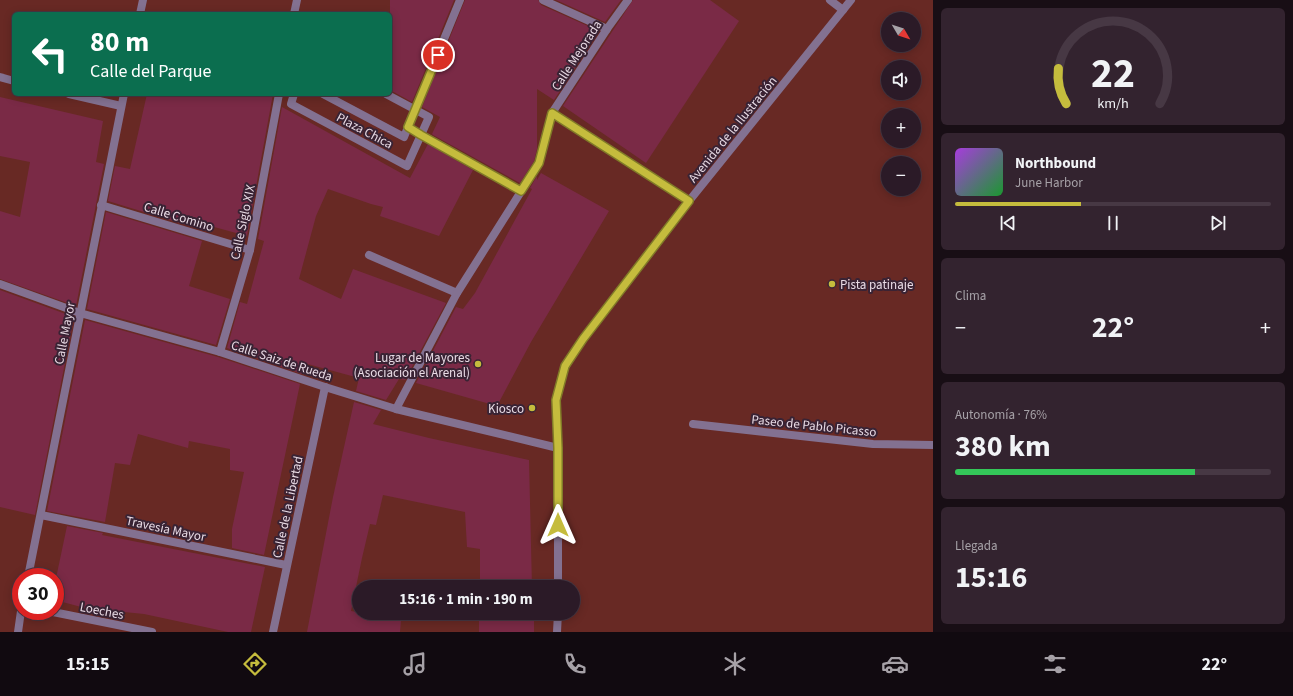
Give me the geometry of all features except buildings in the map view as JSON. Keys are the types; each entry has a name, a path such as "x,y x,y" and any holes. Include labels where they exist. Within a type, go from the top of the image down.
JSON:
{"street":[{"path":"140,12 143,0"},
{"path":"294,12 297,0"},
{"path":"416,110 460,0"},
{"path":"543,0 606,29"},
{"name":"Calle Mejorada","path":"396,409 457,293 539,163 552,113 606,29 628,0"},
{"path":"830,0 843,10"},
{"name":"Avenida de la Ilustración","path":"558,580 558,448 556,400 565,366 583,339 689,201 851,0"},
{"path":"0,77 12,80"},
{"path":"78,96 121,106"},
{"name":"Calle Mayor","path":"30,568 124,96"},
{"name":"Calle Siglo XIX","path":"220,352 250,250 279,96"},
{"name":"Plaza Chica","path":"293,96 291,104 407,166 429,117 389,96"},
{"name":"Plaza Chica","path":"327,96 404,136 416,110"},
{"path":"552,113 689,201"},
{"name":"Plaza Chica","path":"408,127 521,191"},
{"name":"Calle Comino","path":"101,205 250,250"},
{"path":"369,256 457,293"},
{"name":"Calle Saiz de Rueda","path":"0,284 80,313 220,352 396,409 558,448"},
{"name":"Calle de la Libertad","path":"273,632 325,387"},
{"name":"Paseo de Pablo Picasso","path":"693,424 873,444 933,445"},
{"name":"Travesía Mayor","path":"41,515 286,565"},
{"name":"Loeches","path":"64,614 152,632"},
{"path":"18,632 20,620"},
{"path":"557,632 558,620"}],"shaded area":[{"path":"0,0 933,0 933,632 0,632"}],"place":[{"name":"Pista patinaje","path":"832,284"},
{"name":"Lugar de Mayores (Asociación el Arenal)","path":"478,364"},
{"name":"Kiosco","path":"532,408"}],"route":[{"path":"438,55 408,127 421,135 521,191 539,163 552,113 689,201 583,339 565,366 556,400 558,448 558,525"}]}
